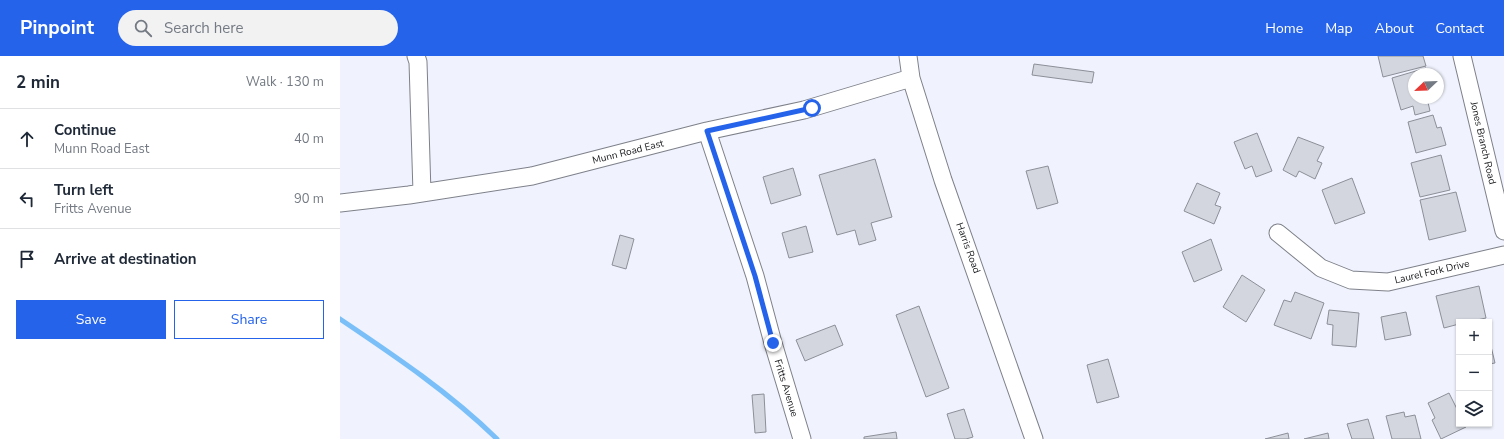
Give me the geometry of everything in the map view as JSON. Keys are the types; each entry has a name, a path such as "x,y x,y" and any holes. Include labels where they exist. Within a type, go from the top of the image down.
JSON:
{"street":[{"path":"416,56 418,62 422,193"},
{"name":"Harris Road","path":"908,56 911,78 943,180 1030,438"},
{"name":"Jones Branch Road","path":"1462,56 1504,231"},
{"name":"Munn Road East","path":"340,203 422,193 532,176 707,131 804,110 911,78"},
{"name":"Fritts Avenue","path":"707,131 755,276 773,343 802,439"},
{"name":"Laurel Fork Drive","path":"1278,233 1321,268 1351,280 1388,282 1504,255"}],"building":[{"path":"1378,56 1423,56 1426,66 1408,68 1408,71 1383,77"},
{"path":"1034,64 1094,72 1092,83 1032,75"},
{"path":"1408,73 1408,104 1428,104 1430,111 1415,115 1413,106 1401,110 1392,78"},
{"path":"1433,115 1437,128 1441,127 1446,145 1416,153 1408,122"},
{"path":"1257,133 1272,171 1256,177 1252,166 1245,169 1234,142"},
{"path":"1298,137 1324,147 1317,161 1322,163 1315,179 1299,171 1296,177 1283,170"},
{"path":"1441,155 1450,190 1420,197 1411,163"},
{"path":"875,159 892,217 871,223 876,240 859,245 855,230 837,235 819,175"},
{"path":"1048,166 1058,203 1037,209 1026,171"},
{"path":"793,168 801,195 771,204 763,177"},
{"path":"1352,178 1365,213 1335,224 1322,190"},
{"path":"1197,183 1220,193 1215,205 1221,207 1214,224 1184,211"},
{"path":"1456,192 1466,231 1429,240 1420,200"},
{"path":"806,226 813,252 789,258 782,233"},
{"path":"620,235 634,239 626,269 612,265"},
{"path":"1211,239 1222,270 1194,282 1182,252"},
{"path":"1242,275 1265,290 1246,322 1223,307"},
{"path":"1479,286 1486,318 1456,319 1456,325 1444,328 1436,296"},
{"path":"1295,292 1324,303 1311,339 1274,325 1284,300 1291,302"},
{"path":"919,306 949,388 926,397 896,315"},
{"path":"1329,310 1359,313 1356,347 1332,345 1333,325 1327,324"},
{"path":"1406,312 1411,335 1385,340 1381,317"},
{"path":"835,325 843,345 805,361 796,340"},
{"path":"1492,350 1495,363 1492,364"},
{"path":"1108,359 1119,397 1097,403 1087,365"},
{"path":"1449,393 1456,407 1456,427 1466,427 1441,439 1432,420 1435,418 1428,403"},
{"path":"764,394 766,432 755,433 752,395"},
{"path":"964,409 973,437 966,439 955,439 947,414"},
{"path":"1404,412 1405,417 1415,415 1421,439 1392,439 1386,416"},
{"path":"1368,419 1374,439 1352,439 1347,424"},
{"path":"896,432 897,439 864,439 864,437"},
{"path":"1288,433 1289,439 1265,439"},
{"path":"1328,433 1329,439 1304,439"}],"waterway":[{"path":"340,319 401,361 441,391 497,439"}],"route":[{"path":"773,343 755,276 707,131 812,108"}]}
